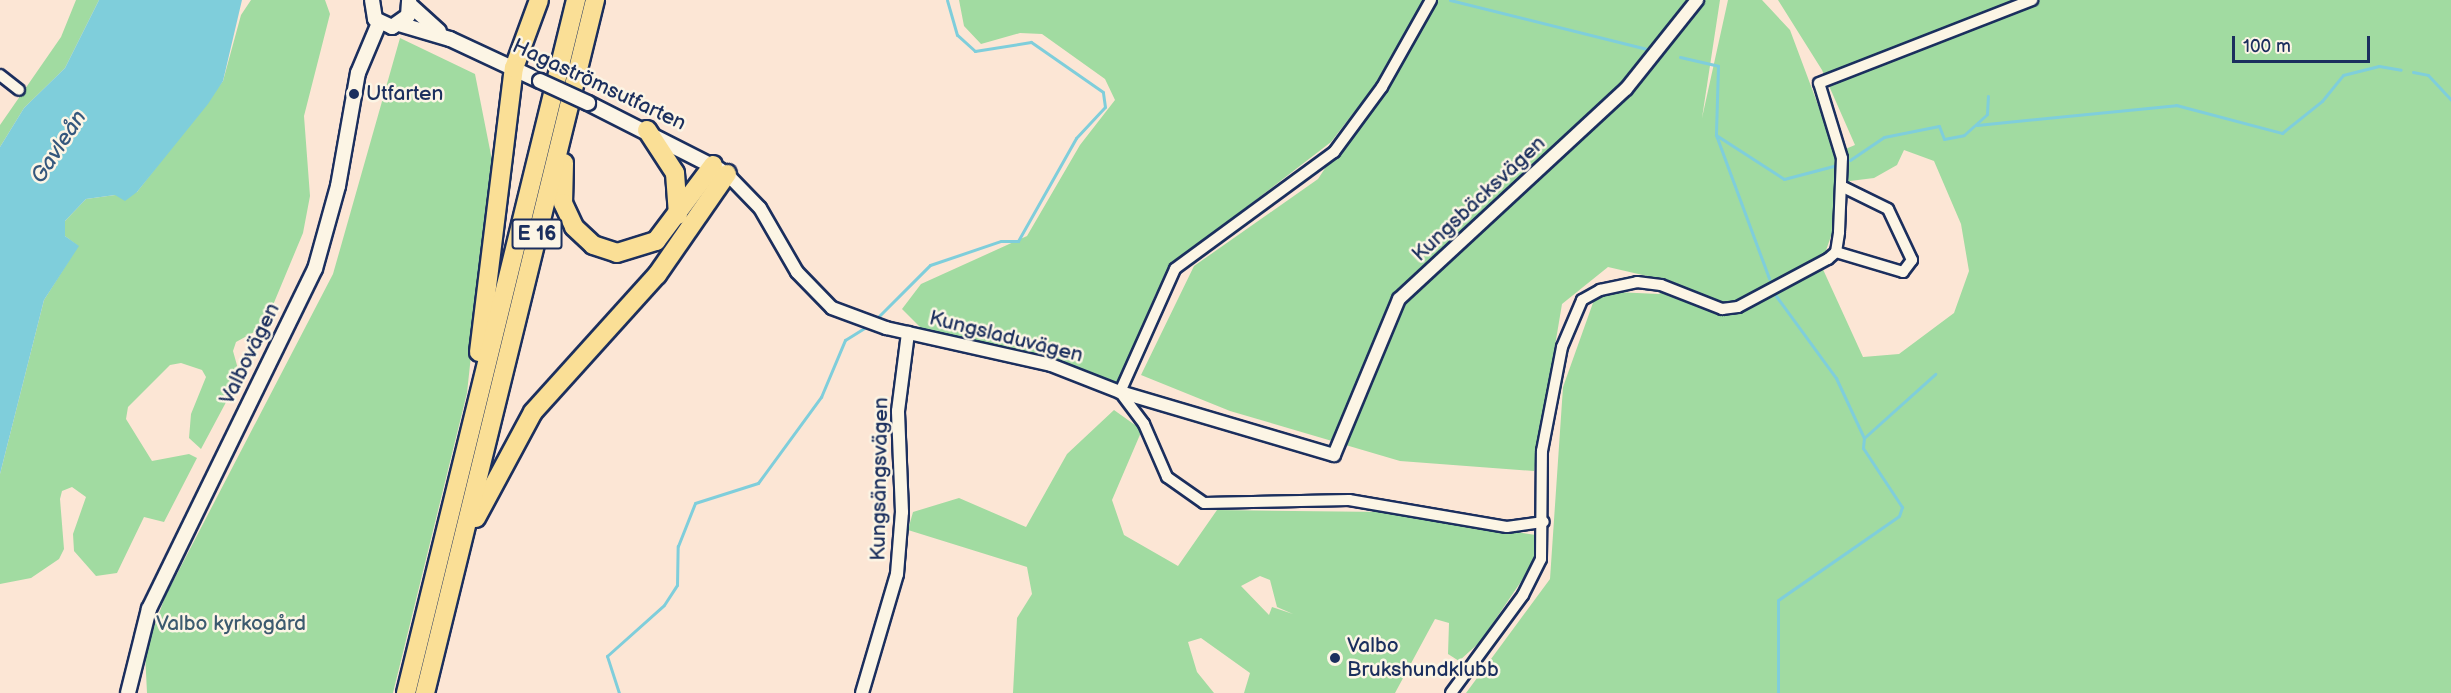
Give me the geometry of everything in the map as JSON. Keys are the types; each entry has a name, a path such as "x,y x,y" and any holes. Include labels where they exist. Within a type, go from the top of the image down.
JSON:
{"highway":[{"path":"469,434 514,68 539,0"},
{"name":"E 16","path":"406,693 576,0"},
{"name":"E 16","path":"424,693 595,0"},
{"path":"579,66 561,190 574,227 599,248 632,253 656,241 720,170"},
{"path":"647,130 675,173 678,215"},
{"path":"459,552 533,412 657,275 720,170"}],"main road":[{"path":"372,0 372,14 379,23"},
{"name":"Hagaströmsutfarten","path":"399,24 410,2 450,39"},
{"name":"Hagaströmsutfarten","path":"379,23 399,24 450,39 647,130 720,170"},
{"name":"Valbovägen","path":"128,693 149,609 315,269 338,186 358,73 379,23"}],"street":[{"path":"1431,0 1382,87 1335,152 1175,269 1120,392 1144,424 1167,477 1204,503 1348,500 1507,527 1544,522"},
{"name":"Kungsbäcksvägen","path":"1334,455 1399,299 1626,89 1697,0"},
{"path":"1836,252 1843,187 1842,158 1819,83 2032,0"},
{"path":"0,75 20,90"},
{"name":"Kungsladuvägen","path":"720,170 760,208 797,272 832,308 886,328 1051,365 1120,392 1334,455"},
{"path":"1451,693 1523,595 1541,559 1546,421 1562,347 1582,300 1609,287 1637,282 1661,285 1722,309 1738,307 1836,252 1903,272 1912,260 1888,209 1843,187"},
{"name":"Kungsängsvägen","path":"862,693 897,574 902,512 898,411 908,333"}],"green space":[{"path":"76,0 99,0 65,68 24,108 0,147 0,125 61,37"},
{"path":"251,0 325,0 330,14 304,116 310,196 303,233 268,317 263,327 236,342 233,351 240,376 201,449 189,438 191,414 206,377 202,370 181,363 170,365 128,407 126,419 152,461 189,454 197,458 164,522 144,517 117,573 96,576 74,551 73,534 86,497 72,487 62,491 60,499 64,549 59,559 31,578 0,584 0,474 44,300 78,246 65,236 65,221 86,199 137,192 223,81 241,15"},
{"path":"959,0 1423,0 1374,86 1331,142 1178,260 1156,293 1116,387 926,333 902,309 921,284 1027,236 1080,145 1115,100 1105,79 1042,34 1020,33 981,44 964,26"},
{"path":"1436,0 1720,0 1702,118 1728,0 1762,0 1790,30 1836,153 1855,145 1822,70 1778,0 2451,0 2451,693 1466,693 1550,579 1563,387 1594,300 1615,292 1659,294 1673,282 1608,267 1562,304 1534,471 1400,461 1230,411 1141,375 1194,266 1318,179","holes":["1904,150 1934,161 1961,224 1969,271 1954,313 1899,354 1863,357 1821,265 1850,181 1874,178 1897,165"]},
{"name":"Valbo kyrkogård","path":"400,38 475,74 492,160 467,393 393,693 147,693 145,652 165,597 333,274"},
{"path":"1114,410 1142,430 1112,500 1124,535 1178,566 1217,510 1385,512 1536,535 1537,558 1480,642 1459,661 1448,654 1449,623 1435,619 1395,693 1244,693 1250,673 1201,638 1188,642 1197,672 1214,693 1013,693 1017,618 1032,594 1027,567 908,530 913,512 959,498 1026,527 1067,454","holes":["1260,576 1270,580 1277,607 1293,614 1272,607 1269,615 1241,586"]}],"water":[{"name":"Gavleån","path":"99,0 242,0 223,81 208,104 137,192 125,201 115,195 86,199 65,221 65,236 79,246 44,300 0,474 0,147 24,108 65,68"}],"waterway":[{"path":"874,321 930,265 1001,241 1018,241 1076,138 1105,107 1103,92 1031,42 975,51 957,35 947,0"},
{"path":"1450,0 1651,50"},
{"path":"1680,57 1718,66 1716,135 1769,278"},
{"path":"1977,125 2176,105 2282,133 2322,101 2343,75 2379,66 2401,70"},
{"path":"2413,72 2428,75 2451,100"},
{"path":"1850,160 1884,137 1939,126 1944,139 1964,135 1987,114 1988,96"},
{"path":"1716,135 1784,179 1837,165"},
{"path":"1776,296 1836,378 1864,438 1863,448 1902,507 1899,516 1778,600 1778,693"},
{"path":"619,693 607,656 664,605 677,585 678,546 695,503 758,483 821,397 845,340 869,325"},
{"path":"1864,438 1935,374"}],"place":[{"name":"Utfarten","path":"354,94"},
{"name":"Valbo Brukshundklubb","path":"1335,658"}]}
